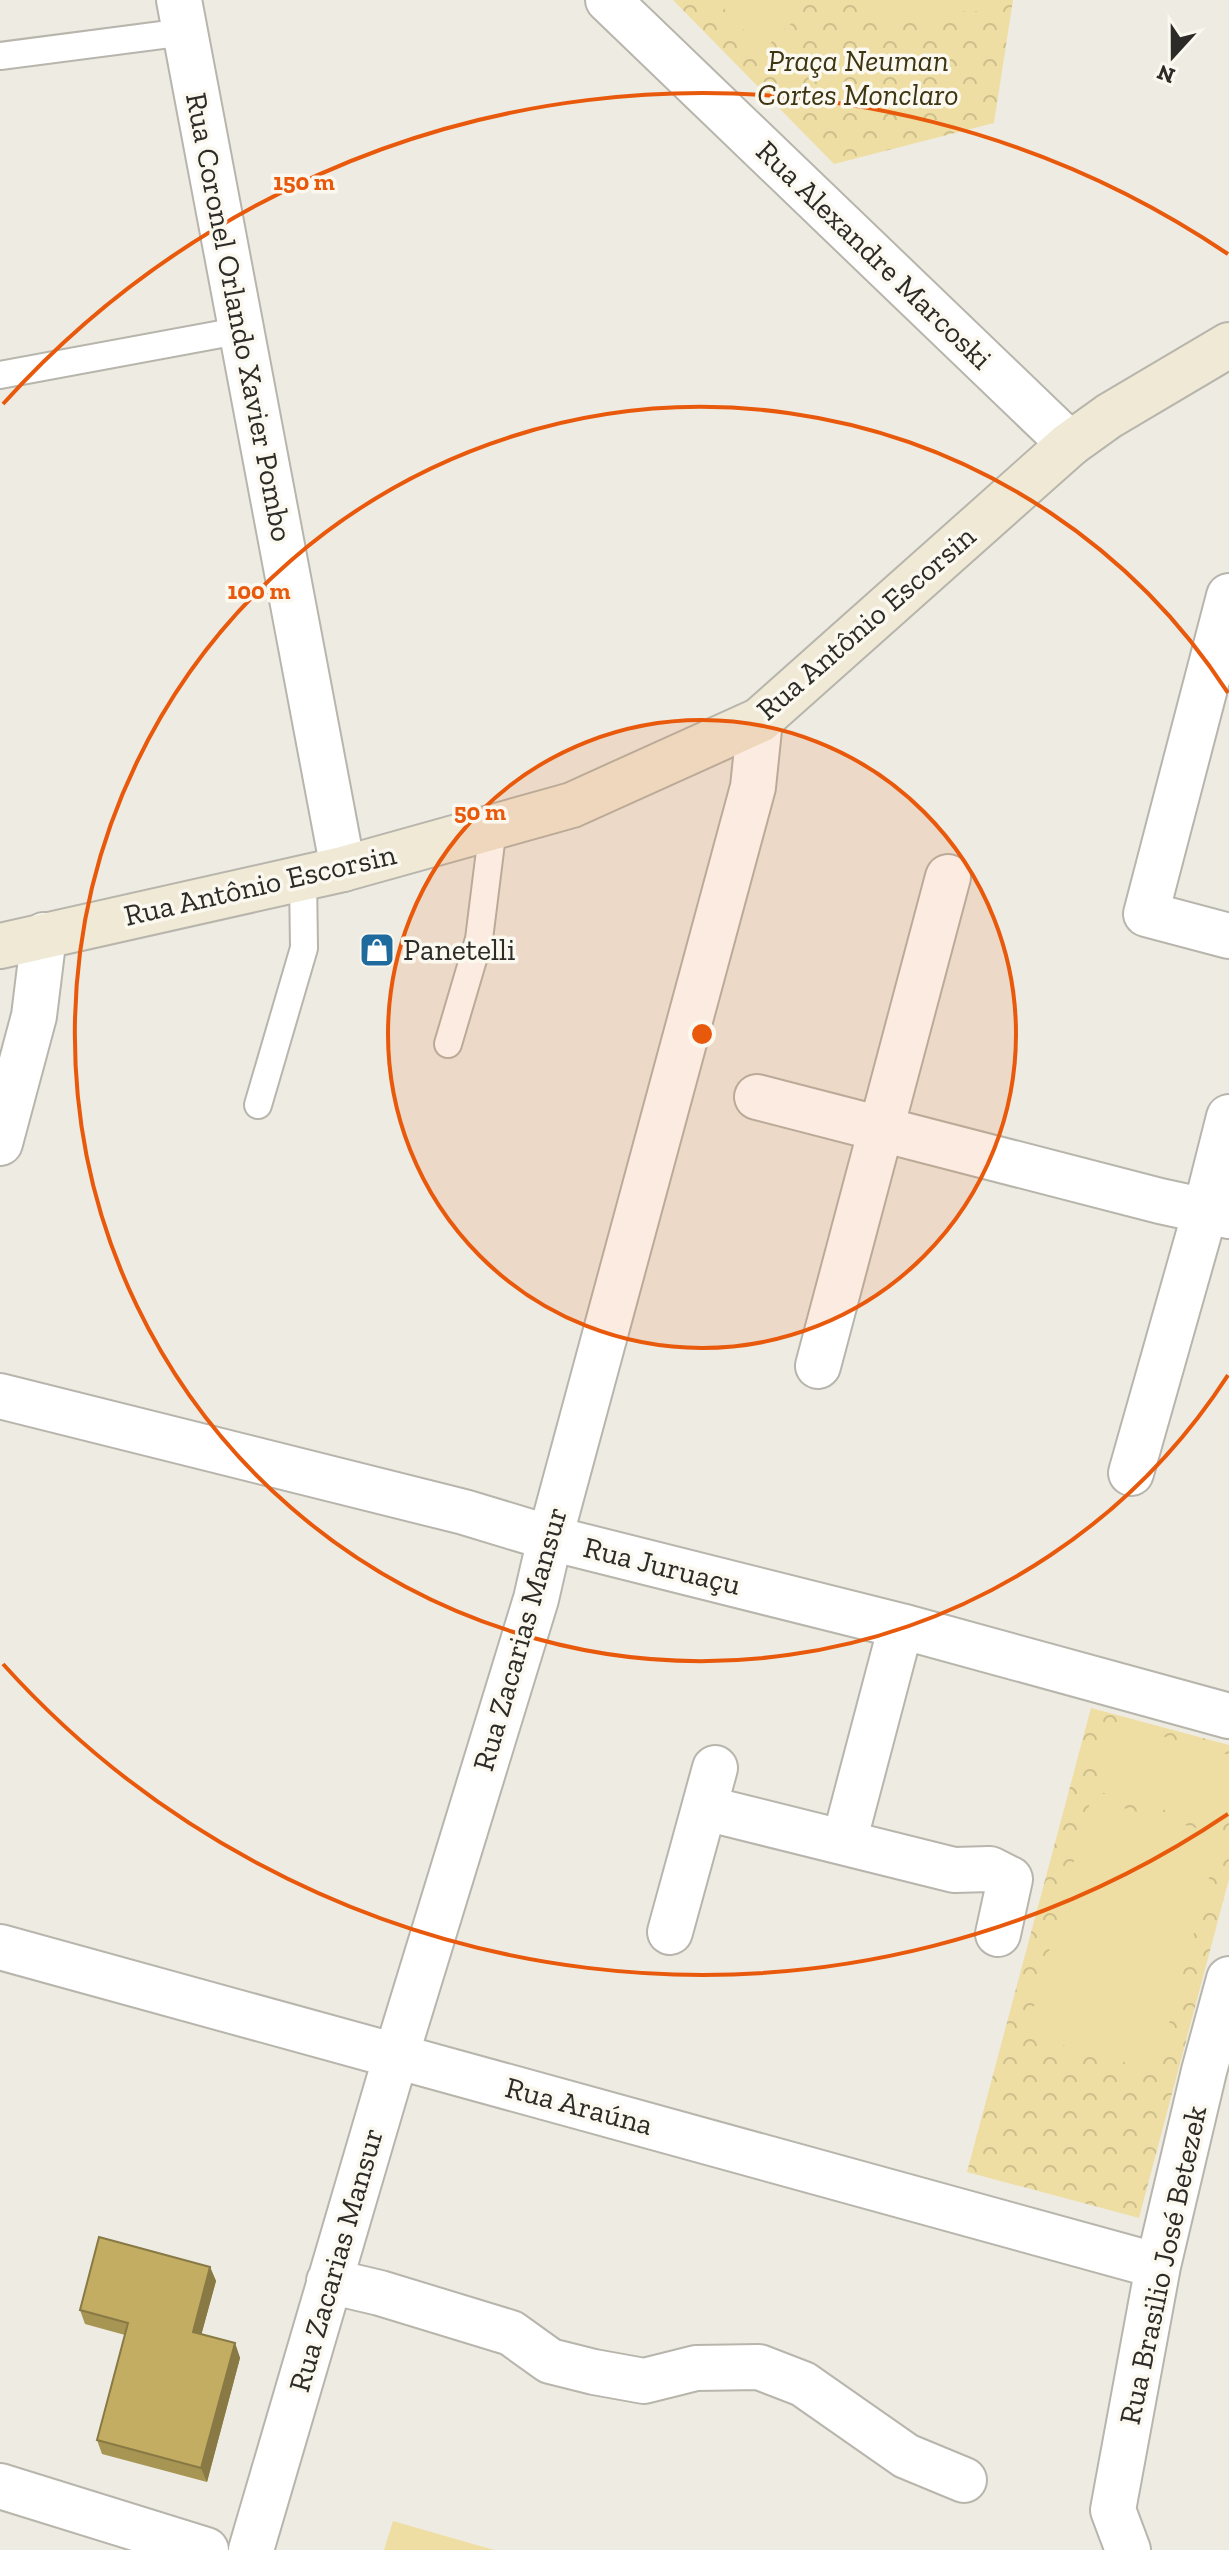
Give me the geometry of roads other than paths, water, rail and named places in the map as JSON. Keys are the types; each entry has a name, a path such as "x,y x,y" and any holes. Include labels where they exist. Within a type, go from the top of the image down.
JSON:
{"main road":[{"name":"Rua Antônio Escorsin","path":"0,946 323,874 572,805 760,720 1070,444 1109,416 1229,345"}],"street":[{"name":"Rua Alexandre Marcoski","path":"608,0 1070,444"},
{"name":"Rua Coronel Orlando Xavier Pombo","path":"182,16 243,330 323,874"},
{"path":"1229,596 1146,914 1229,936"},
{"name":"Rua Zacarias Mansur","path":"251,2550 396,2056 536,1599 753,787 760,720"},
{"path":"818,1366 948,877"},
{"path":"0,1143 34,1016 44,935"},
{"path":"757,1097 1217,1214"},
{"path":"1131,1473 1217,1214 1229,1117"},
{"name":"Rua Juruaçu","path":"0,1396 464,1512 550,1538 901,1626 1229,1716"},
{"path":"844,1842 901,1626"},
{"path":"670,1932 710,1788 844,1842 954,1870 990,1869 1010,1879 998,1934"},
{"name":"Rua Araúna","path":"0,1947 1158,2266"},
{"name":"Rua Brasilio José Betezek","path":"1128,2550 1113,2510 1158,2266 1229,1979"},
{"path":"329,2281 380,2293 511,2333 550,2361 594,2372 644,2381 696,2368 759,2367 803,2384 906,2456 964,2480"},
{"path":"0,2486 206,2550"}],"lane":[{"path":"0,56 182,16"},
{"path":"0,375 243,330"},
{"path":"448,1044 479,939 493,827"},
{"path":"258,1105 323,874"}],"place":[{"name":"Panetelli","path":"377,950"}],"park label":[{"name":"Praça Neuman Cortes Monclaro","path":"858,78"}]}
